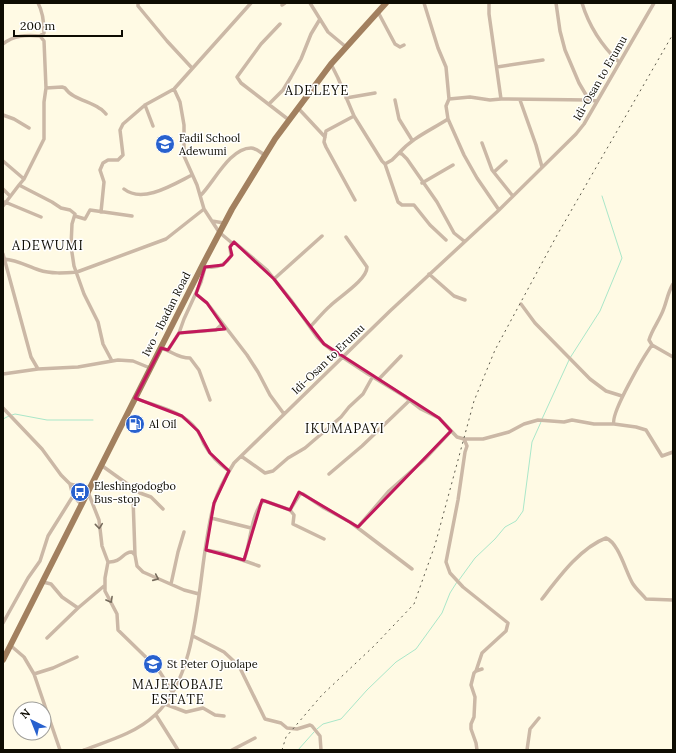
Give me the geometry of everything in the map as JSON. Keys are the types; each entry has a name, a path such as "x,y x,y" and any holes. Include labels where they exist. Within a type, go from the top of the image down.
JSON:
{"main road":[{"name":"Iwo - Ibadan Road","path":"3,660 150,368 204,266 224,223 265,155 289,120 331,64 386,3"}],"street":[{"path":"3,44 8,40 19,36 40,36 44,33 44,24 39,3"},
{"path":"138,3 138,6 167,41 192,68"},
{"path":"101,212 104,182 100,170 103,163 108,160 118,160 123,155 120,130 123,124 145,105 174,89 251,3"},
{"path":"310,3 332,37 346,47"},
{"path":"424,3 438,48 446,67 449,98 446,106 448,119 470,167 499,210"},
{"path":"489,3 489,14 501,99"},
{"path":"556,3 560,31 565,50 579,83 589,100"},
{"path":"582,3 586,16 594,31 619,62"},
{"name":"Idi-Osan to Erumu","path":"84,750 131,731 156,715 173,693 180,679 193,636 214,504 222,484 234,463 429,274 499,210 512,195 576,134 584,124 654,3"},
{"path":"378,12 395,44 400,47 404,45"},
{"path":"269,104 283,90 291,77 301,59 311,34 320,19"},
{"path":"280,24 261,44 237,77 241,83 289,120"},
{"path":"40,36 44,41 46,88 44,102 44,139 24,179 4,204 41,217"},
{"path":"497,67 543,60"},
{"path":"331,64 354,116 385,164 398,202 402,205 413,205 430,225 446,240"},
{"path":"46,88 65,88 74,96 99,108 106,114"},
{"path":"174,89 180,102 184,125 184,156 201,195 204,209 219,232 232,243 234,242 239,245 274,279 317,337 333,351 410,400 421,409 439,418 457,437 464,439 483,439 509,432 524,424 538,420 564,422 572,420 594,424 614,424 641,428 646,430 662,456 673,452"},
{"path":"346,98 375,93"},
{"path":"449,98 470,97 490,100 597,101"},
{"path":"396,100 399,119 412,140"},
{"path":"520,100 536,145 542,168"},
{"path":"145,105 153,126"},
{"path":"298,108 325,137"},
{"path":"3,115 14,119 29,128"},
{"path":"354,116 327,130 324,142 355,200"},
{"path":"385,164 392,160 406,144 448,119"},
{"path":"482,143 486,157 494,172 512,195"},
{"path":"201,195 231,158 244,149 252,148 265,155"},
{"path":"398,153 402,154 407,159 422,183 437,202 454,233 464,241"},
{"path":"3,161 24,179"},
{"path":"494,172 506,161"},
{"path":"422,183 453,165"},
{"path":"124,189 128,193 151,193 166,188 192,174"},
{"path":"19,185 61,208 70,210 75,216 85,219 90,210 132,216"},
{"path":"3,189 10,196"},
{"path":"4,259 14,260 46,272 77,272 166,238 204,209"},
{"path":"75,216 72,224 71,246 77,272 84,294 98,322 103,344 112,361"},
{"path":"212,221 224,223"},
{"path":"274,279 322,236"},
{"path":"310,327 332,304 359,281 367,270 367,267 346,237"},
{"path":"168,350 179,333 196,294 204,266 219,268 223,265 231,256 230,247 232,243"},
{"path":"3,254 31,357 38,369"},
{"path":"429,274 454,296 465,300"},
{"path":"673,284 661,315 652,331 650,340 652,345 673,357"},
{"path":"196,294 207,303 247,355 270,395 284,414"},
{"path":"521,304 535,323 590,378 606,391 622,396"},
{"path":"179,333 216,330 222,324"},
{"path":"614,424 614,417 622,396 652,345"},
{"path":"161,348 168,350 181,358 190,358 199,370 210,400"},
{"path":"378,380 401,356"},
{"path":"3,374 38,369 78,367 125,360 150,368"},
{"path":"241,456 265,473 273,471 288,458 305,448 341,418 349,407 363,394 373,376"},
{"path":"135,398 172,410 182,416 198,431 210,453 229,471"},
{"path":"329,474 362,446 410,400"},
{"path":"3,408 42,449 54,467 70,484 89,490 99,520 102,546 108,562 104,586 105,591 117,614 118,630 158,668 173,693"},
{"path":"358,527 389,491 424,460 450,431"},
{"path":"464,439 467,446 464,452 458,500 446,562 450,572 463,587 508,623 506,631 482,654 471,685 475,697 474,716 471,729 478,750"},
{"path":"101,465 140,494 151,497 163,509"},
{"path":"70,484 72,496 81,504"},
{"path":"290,510 301,493 324,508 345,518 412,569"},
{"path":"3,623 28,578 40,561 48,536 72,496"},
{"path":"133,498 135,555 136,564 139,569 184,590 199,594"},
{"path":"244,560 248,550 251,528 258,509 264,501 290,510 294,515 293,524 324,538"},
{"path":"211,518 251,528"},
{"path":"171,584 184,532"},
{"path":"542,599 560,575 597,542 606,538 610,540 618,552 633,584 646,599 673,600"},
{"path":"206,550 244,560 259,566"},
{"path":"108,562 118,561 129,552 132,552 135,555"},
{"path":"42,581 51,584 62,597 78,608"},
{"path":"47,638 78,608 104,586"},
{"path":"193,636 224,652 239,666 265,719 281,723 287,728 297,729 310,725 312,726 320,736 321,750"},
{"path":"10,645 24,657 34,674 60,750"},
{"path":"34,674 53,668 77,657"},
{"path":"476,671 482,669"},
{"path":"164,704 186,712 203,708 215,715 224,716"},
{"path":"156,715 178,750"},
{"path":"527,750 530,729 539,718"},
{"path":"232,750 255,738"}],"highlighted area":[{"path":"234,242 274,279 324,344 439,418 451,431 358,527 299,492 290,510 262,500 244,560 206,550 214,503 229,471 210,453 198,431 182,416 135,398 161,348 168,350 179,333 225,329 207,303 196,294 205,267 223,265 232,255 230,247"}],"waterway":[{"path":"570,358 600,311 622,258 602,196"},
{"path":"542,419 569,360"},
{"path":"12,415 15,414 47,420 93,420"},
{"path":"3,419 9,416"},
{"path":"459,580 475,558 505,527 516,521 523,511 532,442 541,422"},
{"path":"317,729 323,724 341,719 367,690 396,662 416,649 442,613 450,593 457,582"},
{"path":"298,750 314,732"}],"railway":[{"path":"282,750 286,737 322,695 374,646 414,604 435,545 474,401 495,350 556,237 673,34"}],"place":[{"name":"Fadil School Adewumi","path":"165,144"},
{"name":"Al Oil","path":"135,424"},
{"name":"Eleshingodogbo Bus-stop","path":"80,492"},
{"name":"St Peter Ojuolape","path":"153,664"}],"district":[{"name":"ADELEYE","path":"317,90"},
{"name":"ADEWUMI","path":"48,245"},
{"name":"IKUMAPAYI","path":"345,428"},
{"name":"MAJEKOBAJE ESTATE","path":"178,692"}]}
